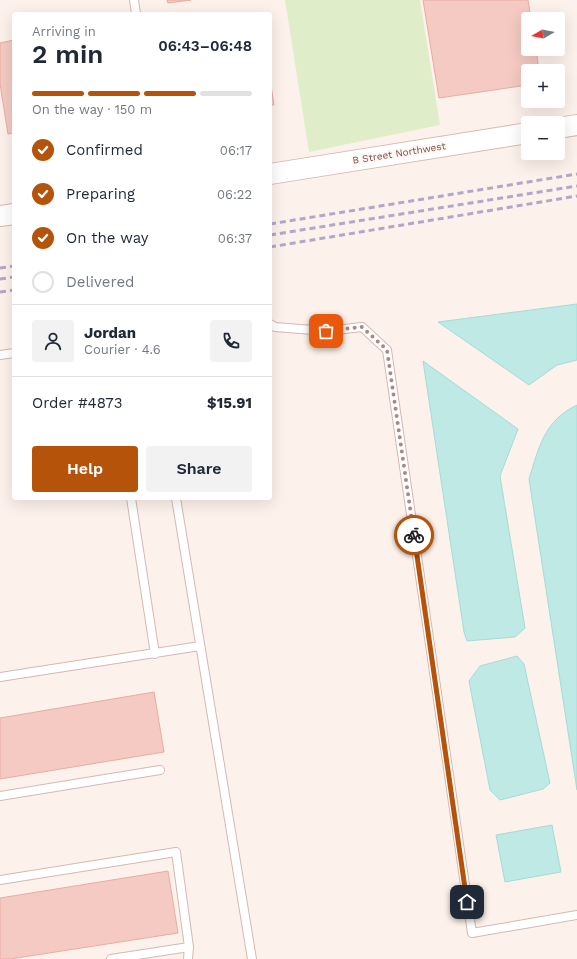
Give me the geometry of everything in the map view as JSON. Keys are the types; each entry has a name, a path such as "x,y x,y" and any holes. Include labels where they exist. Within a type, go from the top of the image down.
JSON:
{"street":[{"path":"565,127 577,125"},
{"name":"B Street Northwest","path":"272,174 521,134"},
{"path":"0,216 12,214"}],"lane":[{"path":"134,0 136,12"},
{"path":"272,325 276,327 326,331 362,327 387,350 472,933 577,914"},
{"path":"0,355 12,353"},
{"path":"131,500 155,654"},
{"path":"176,500 252,959"},
{"path":"0,677 200,646"},
{"path":"0,796 160,770"},
{"path":"0,880 176,852 189,946 188,959"},
{"path":"111,959 189,946"}],"green space":[{"path":"285,0 420,0 440,125 309,152"}],"water":[{"path":"577,304 577,360 557,365 529,385 438,322"},
{"path":"423,361 518,429 500,476 525,628 515,637 467,641 464,632"},
{"path":"577,405 577,790 529,479 544,436 557,419 566,411"},
{"path":"517,656 524,664 550,783 543,789 500,800 490,790 469,681 480,666"},
{"path":"552,825 561,872 505,882 496,835"}],"building":[{"path":"167,0 191,0 168,3"},
{"path":"423,0 528,0 530,12 521,12 521,56 537,56 538,64 521,64 521,86 439,98"},
{"path":"12,40 12,133 8,134 0,84 0,43"},
{"path":"272,92 274,105 272,105"},
{"path":"154,692 164,752 0,779 0,718"},
{"path":"168,871 178,933 10,959 0,959 0,898"}],"railway":[{"path":"272,224 577,174"},
{"path":"272,235 577,186"},
{"path":"272,247 577,196"},
{"path":"0,268 12,266"},
{"path":"0,279 12,277"},
{"path":"0,292 12,290"}],"way so far":[{"path":"326,331 362,327 387,350 414,535"}],"route":[{"path":"414,535 467,902"}]}
